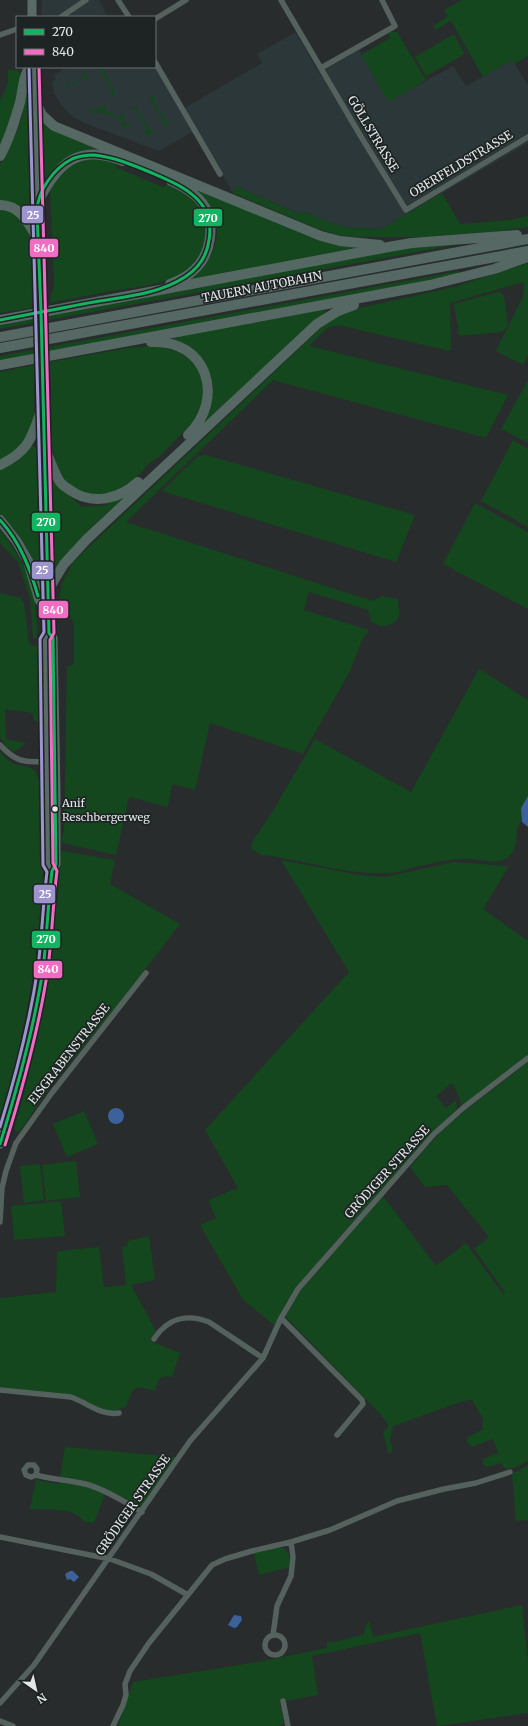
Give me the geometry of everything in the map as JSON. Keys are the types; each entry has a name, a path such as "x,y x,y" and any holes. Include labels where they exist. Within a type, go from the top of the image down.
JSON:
{"highway":[{"path":"0,156 9,137 19,105 26,72 29,68"},
{"path":"35,101 42,115 54,126 321,236 340,241 394,246"},
{"path":"38,202 55,173 64,164 75,158 86,155 99,155 114,158 170,181 194,194 204,206 210,226 208,249 195,270 174,282 145,292"},
{"path":"0,205 12,208 21,213 38,240"},
{"path":"2,319 412,243 489,238 528,233"},
{"name":"TAUERN AUTOBAHN","path":"0,337 528,239"},
{"name":"TAUERN AUTOBAHN","path":"0,348 528,251"},
{"path":"0,365 452,281 528,258"},
{"path":"47,592 64,564 74,551 305,334 317,324 338,311 358,304 367,297"},
{"path":"44,445 52,467 61,484 77,495 95,500 114,497 131,489 195,428 206,410 209,392 206,376 197,360 183,348 165,342 123,343"},
{"path":"0,465 16,458 29,442 43,405"},
{"path":"0,520 17,542 28,561 39,599 48,613"}],"main road":[{"path":"32,0 32,16"},
{"path":"0,1144 21,1072 35,1008 46,942 52,871 56,864 56,791 52,638 49,633 47,592 34,68"},
{"path":"49,633 44,639 47,692 48,866 52,871"}],"street":[{"path":"62,16 86,0"},
{"path":"118,0 128,16"},
{"path":"156,18 186,0"},
{"name":"GÖLLSTRASSE","path":"281,0 406,210"},
{"path":"321,68 395,26 382,0"},
{"path":"0,35 16,29"},
{"path":"156,64 220,174"},
{"name":"OBERFELDSTRASSE","path":"406,210 528,137"},
{"path":"0,746 8,754 20,761 47,762"},
{"name":"EISGRABENSTRASSE","path":"0,1222 2,1188 6,1171 16,1143 43,1105 146,973"},
{"name":"GRÖDIGER STRASSE","path":"0,1703 34,1665 110,1559 190,1441 263,1358 281,1318 298,1289 434,1134 463,1108 528,1058"},
{"path":"154,1339 159,1331 172,1321 185,1317 198,1318 208,1322 263,1358"},
{"path":"281,1318 362,1400 363,1404 337,1435"},
{"path":"0,1390 71,1397 102,1412 112,1414 119,1413"},
{"path":"113,1726 123,1705 126,1695 125,1684 130,1671 149,1643 212,1565 252,1550 291,1542 330,1530 397,1502 444,1489 476,1483 510,1472"},
{"path":"36,1475 50,1479 88,1485 103,1490 142,1512"},
{"path":"0,1537 110,1559 151,1574 188,1595"},
{"path":"273,1635 276,1606 292,1576 293,1556 291,1542"},
{"path":"283,1701 288,1726"},
{"path":"0,1721 13,1726"}],"shaded area":[{"path":"42,0 99,0 107,16 41,16"},
{"path":"296,32 319,73 359,50 389,101 453,66 466,86 512,60 528,85 528,143 381,229 353,228 338,225 301,211 300,214 236,186 233,193 196,130 159,151 87,124 73,117 62,106 54,93 52,81 56,79 54,75 66,68 156,68 181,110 262,63 257,54"}],"green space":[{"path":"462,0 528,0 528,56 514,64 512,60 483,77 451,21 436,30 433,26 448,16 444,10"},
{"path":"397,32 426,80 389,102 361,55 390,38 388,33"},
{"path":"454,34 465,54 426,76 415,57"},
{"path":"99,68 102,68 116,94 111,97 109,95 113,93"},
{"path":"8,70 17,70 22,75 17,102 0,147 0,101 8,83"},
{"path":"82,72 85,73 88,81 85,78 69,87 72,91 66,85 66,81 69,86 84,77"},
{"path":"27,95 30,215 0,200 0,165 16,134"},
{"path":"154,96 156,97 153,100 166,122 170,120 170,122 161,127 164,123 150,99 146,100"},
{"path":"103,101 106,106 104,111 120,117 122,113 124,114 125,116 122,118 127,126 130,124 130,128 120,124 122,120 98,111 96,115 89,110 91,108 93,112 104,106"},
{"path":"139,104 136,107 152,134 156,132 153,135 145,134 143,132 147,130 134,108 130,109"},
{"path":"44,124 98,150 67,157 58,164 46,178 44,175"},
{"path":"92,158 115,162 117,168 163,187 167,185 193,200 198,206 204,219 207,234 205,244 194,263 185,271 162,282 49,303 54,286 50,190 52,182 70,164"},
{"path":"236,186 299,214 301,211 338,225 353,228 381,229 442,193 460,224 510,220 528,216 528,227 486,233 424,237 353,237 337,235 316,228 233,193"},
{"path":"190,187 239,207 368,247 192,280 192,276 205,265 210,258 214,250 217,232 212,212"},
{"path":"0,209 10,211 15,214 22,221 27,232 33,271 32,308 0,313"},
{"path":"455,244 0,329 0,322 410,247"},
{"path":"528,263 528,355 523,365 496,351 523,297 524,282 450,303 450,351 338,325 327,328 309,346 508,395 486,438 273,380 126,522 373,601 382,596 398,599 399,615 395,622 391,624 386,626 378,625 370,619 368,610 309,592 304,610 369,630 362,640 350,671 303,754 210,723 195,790 172,784 168,807 129,797 116,855 67,844 61,841 64,830 67,667 74,664 74,624 67,609 57,607 62,583 73,562 324,325 340,314 350,310 454,287"},
{"path":"459,271 460,276 0,363 0,356"},
{"path":"498,292 504,295 508,326 502,332 459,336 454,304"},
{"path":"324,310 326,312 297,336 201,426 209,410 213,395 212,380 202,361 174,341 174,337"},
{"path":"157,346 179,352 191,360 200,372 204,386 203,399 194,421 160,456 147,465 144,470 125,487 100,495 87,495 66,482 56,464 52,445 50,362 133,347"},
{"path":"35,365 34,416 30,432 22,445 6,459 0,460 0,372"},
{"path":"528,380 528,443 501,429"},
{"path":"513,440 528,449 528,527 481,501"},
{"path":"32,446 37,448 42,590 40,589 23,546 0,514 0,469 16,462"},
{"path":"206,455 415,515 396,562 162,491 198,456"},
{"path":"52,475 62,489 82,507 106,505 112,500 126,497 87,532 54,573"},
{"path":"475,503 528,532 528,609 443,564"},
{"path":"0,530 17,554 31,582 35,601 37,638 33,638 30,598 18,562 0,543"},
{"path":"0,593 21,598 24,603 29,642 31,645 37,646 41,724 34,720 32,713 5,709 6,739 26,743 14,752 6,746 0,737"},
{"path":"479,669 528,700 528,796 521,808 522,820 518,828 516,844 512,854 507,858 497,861 466,859 443,861 397,872 375,873 343,870 262,855 252,850 251,846 254,839 271,814 315,739 411,792"},
{"path":"0,752 9,761 33,769 38,777 40,785 43,884 40,930 30,992 15,1070 0,1116"},
{"path":"64,851 115,860 110,884 180,924 117,1006 52,1085 19,1132 14,1130 40,1024 51,951 60,852"},
{"path":"281,860 360,875 385,877 454,862 509,866 483,909 528,941 528,1054 499,1079 462,1106 452,1083 436,1096 446,1108 456,1100 457,1109 428,1137 330,1248 286,1303 274,1325 243,1300 200,1225 216,1218 208,1200 238,1188 205,1130 349,972"},
{"path":"528,1061 528,1461 516,1467 510,1468 504,1468 502,1463 487,1467 483,1464 483,1459 498,1453 493,1439 472,1447 467,1442 468,1437 483,1429 483,1419 472,1400 463,1401 393,1426 390,1440 393,1452 388,1453 383,1432 389,1426 382,1416 285,1316 301,1290 383,1196 436,1266 466,1243 503,1294 505,1292 474,1249 489,1237 447,1185 425,1187 410,1167 447,1126"},
{"path":"84,1111 98,1144 67,1157 53,1124"},
{"path":"76,1161 80,1197 46,1201 42,1165"},
{"path":"40,1164 44,1200 24,1203 20,1166"},
{"path":"61,1201 65,1236 14,1240 11,1206"},
{"path":"149,1236 155,1280 131,1285 156,1331 150,1341 180,1353 172,1377 162,1377 157,1384 155,1391 142,1388 135,1389 126,1407 111,1412 102,1410 76,1396 0,1388 0,1298 56,1292 57,1251 99,1247 104,1287 126,1285 122,1247 127,1246 128,1241"},
{"path":"65,1447 176,1457 142,1508 117,1494 105,1494 94,1523 83,1521 73,1513 66,1511 30,1509 36,1480 59,1484"},
{"path":"528,1465 528,1520 516,1521 512,1474"},
{"path":"279,1547 283,1548 289,1554 290,1567 259,1575 254,1553"},
{"path":"522,1605 528,1663 528,1713 437,1726 420,1633 312,1656 318,1695 280,1702 284,1724 278,1726 118,1726 133,1682 263,1661 327,1648 327,1642 335,1642 364,1634 366,1625 369,1621 373,1637"}],"water":[{"path":"528,796 528,827 522,822 521,808"},
{"path":"113,1108 119,1108 124,1113 122,1122 119,1124 113,1124 108,1119 108,1113"},
{"path":"73,1571 79,1577 74,1582 70,1579 67,1580 65,1574"},
{"path":"234,1615 241,1616 242,1620 237,1627 234,1628 228,1625"}],"transit line":[{"name":"25","path":"0,1127 12,1088 35,987 47,872 43,865 40,639 44,632 29,68"},
{"name":"840","path":"5,1145 30,1058 40,1013 48,968 57,871 53,863 50,640 54,633 39,68"},
{"name":"270","path":"94,155 116,159 131,164 175,183 194,196 202,205 207,214 210,226 208,246 202,261 198,266 175,283 141,294 41,312 37,212 40,196 43,188 53,174 65,163 77,157 94,155"},
{"name":"270","path":"0,320 41,312"},
{"name":"270","path":"0,1144 19,1079 35,1013 46,944 52,871 56,864 53,638 49,633 41,312"},
{"name":"270","path":"0,520 19,546 32,575 38,596"}],"place":[{"name":"Anif Reschbergerweg","path":"55,809"}]}
